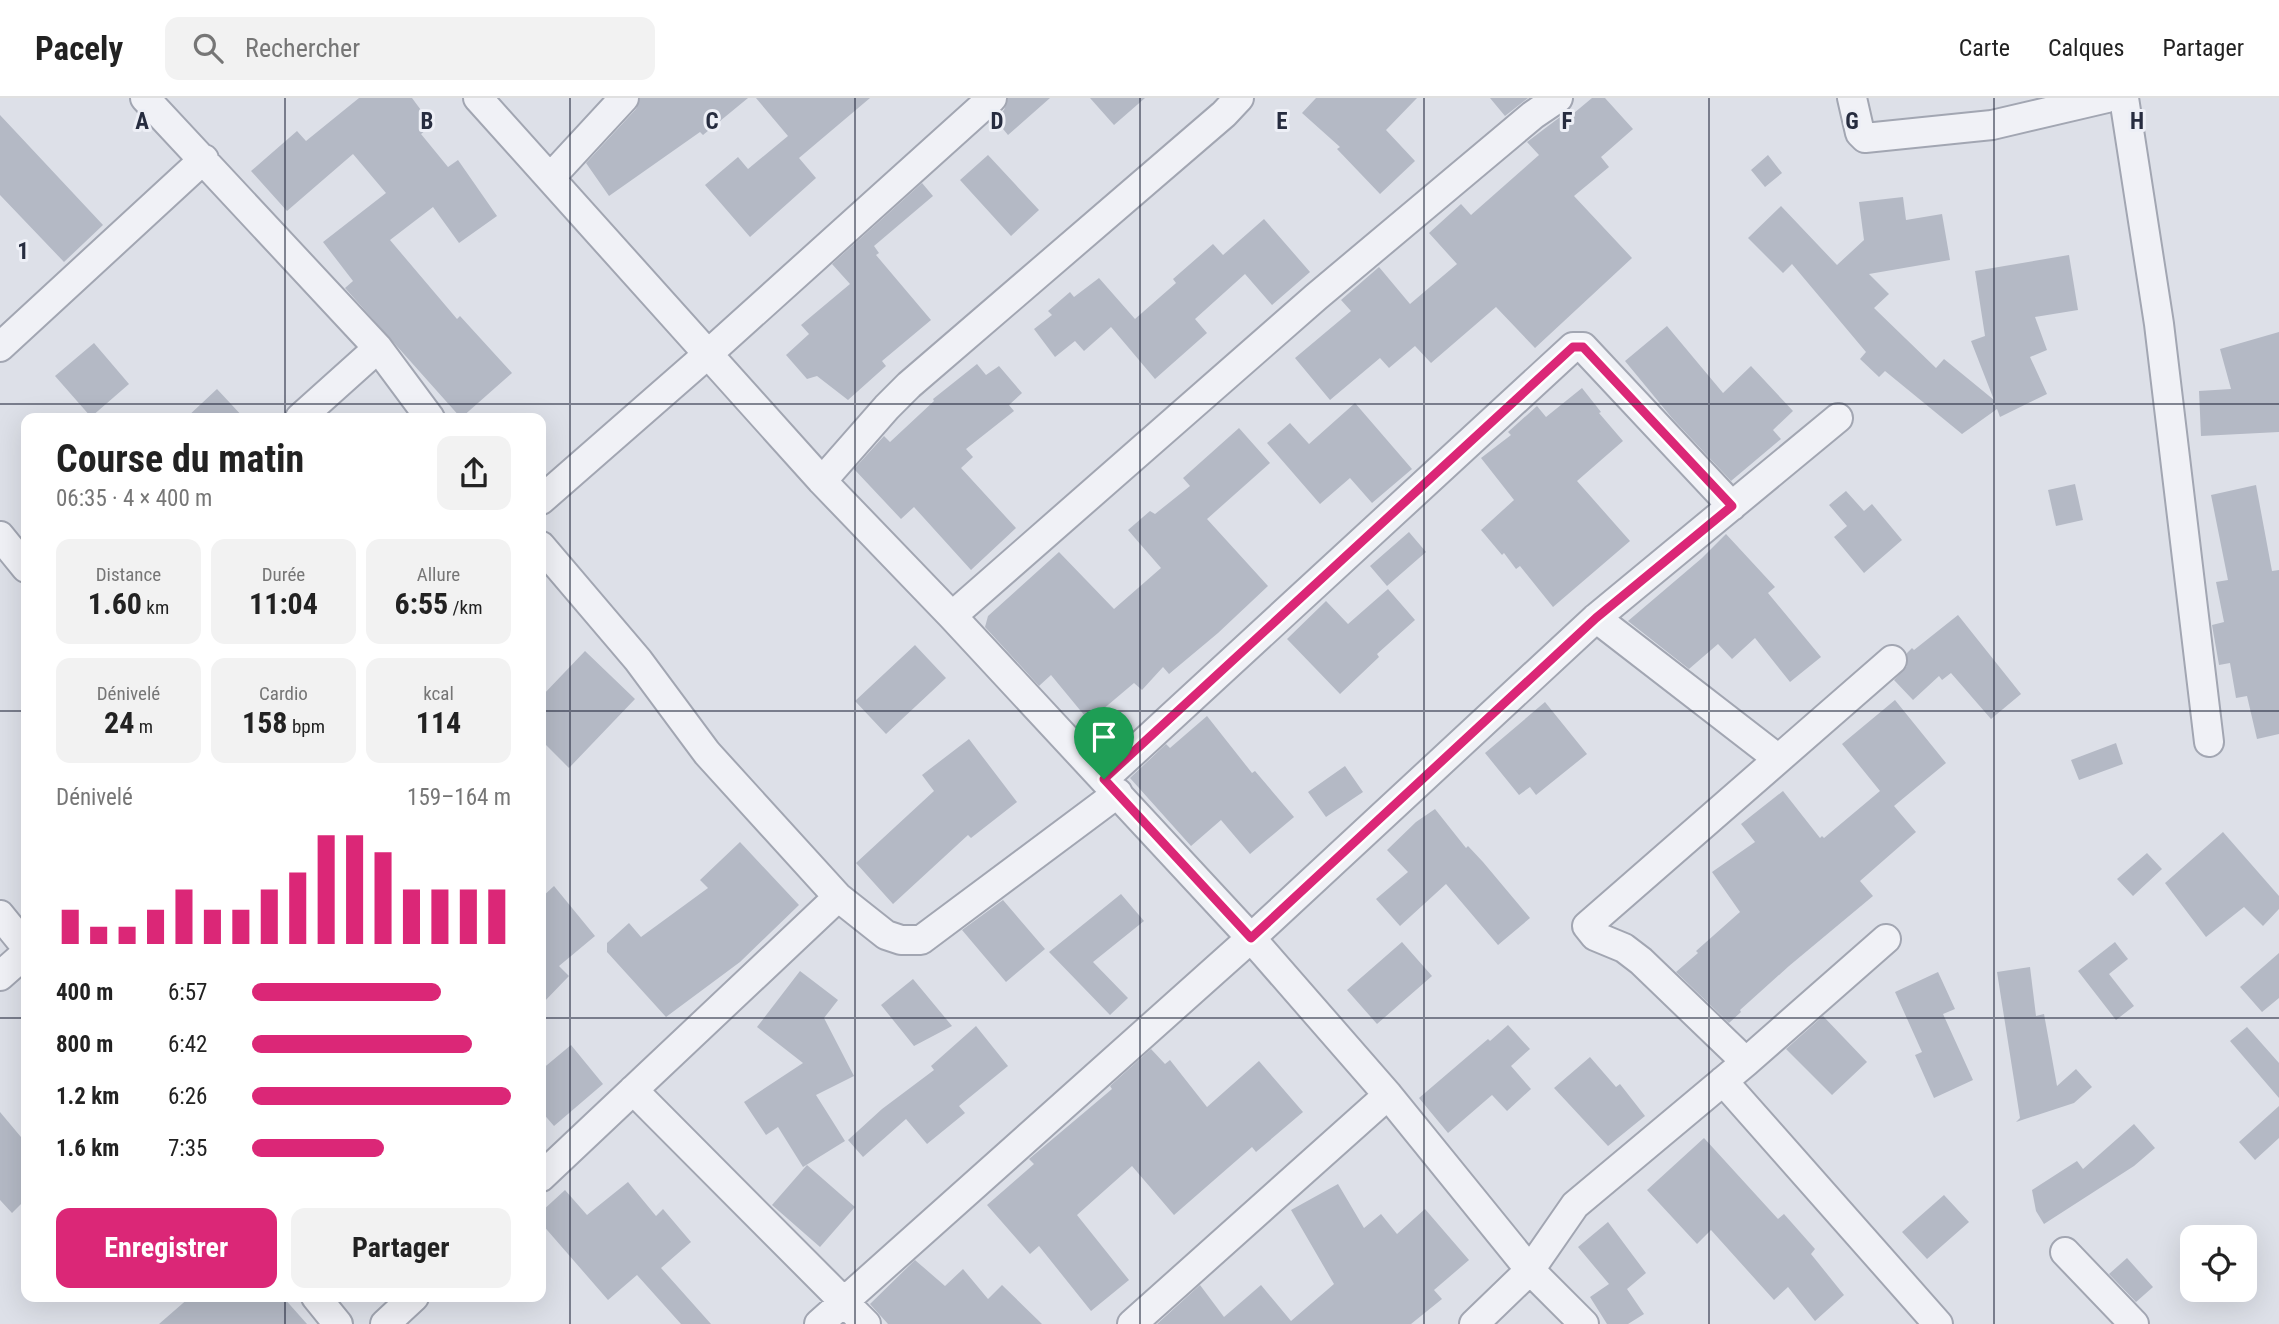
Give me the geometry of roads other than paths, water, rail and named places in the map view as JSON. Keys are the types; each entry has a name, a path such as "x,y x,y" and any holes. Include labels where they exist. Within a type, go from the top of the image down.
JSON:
{"street":[{"path":"145,98 378,348 426,413"},
{"path":"478,98 822,481 952,616 1251,938 1388,1095 1530,1270 1584,1324"},
{"path":"550,178 624,98"},
{"path":"546,496 992,98"},
{"path":"822,481 909,385 1240,98"},
{"path":"952,616 1316,297 1533,115 1558,98"},
{"path":"1852,98 1860,133 1865,138 1992,125 2107,98"},
{"path":"2124,98 2160,324 2209,742"},
{"path":"0,347 204,159"},
{"path":"546,553 638,660 707,753 838,897 886,935 901,940 921,940 1111,786 1573,347 1583,347 1732,506"},
{"path":"306,413 378,348"},
{"path":"819,1324 1251,938 1596,618 1838,418"},
{"path":"0,536 21,562"},
{"path":"1596,618 1777,758"},
{"path":"1746,1062 1641,961 1624,948 1595,936 1587,926 1892,660"},
{"path":"546,1172 838,897"},
{"path":"0,915 21,941"},
{"path":"1474,1324 1530,1270 1575,1205 1746,1062 1886,939"},
{"path":"0,976 21,957"},
{"path":"1723,1081 1938,1324"},
{"path":"633,1090 866,1324"},
{"path":"1132,1324 1388,1095"},
{"path":"2065,1252 2134,1324"},
{"path":"320,1302 338,1324"},
{"path":"385,1324 409,1302"}]}
